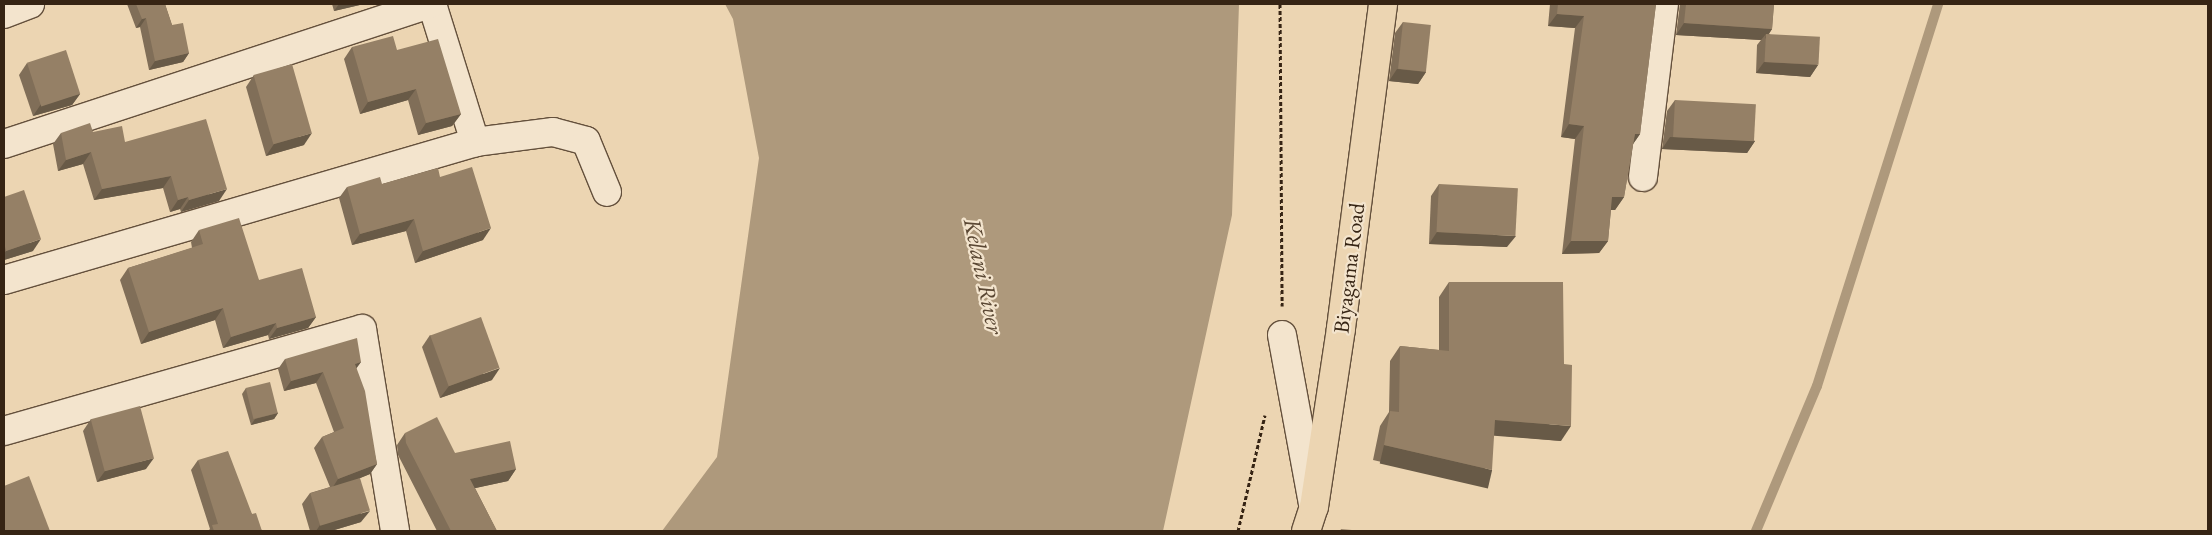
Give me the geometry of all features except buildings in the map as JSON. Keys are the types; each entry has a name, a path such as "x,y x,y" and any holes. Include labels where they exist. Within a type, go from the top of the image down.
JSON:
{"main road":[{"name":"Biyagama Road","path":"1310,519 1341,328 1383,4"}],"street":[{"path":"4,14 30,4"},
{"path":"4,144 431,4 475,142"},
{"path":"1643,177 1664,4"},
{"path":"4,280 475,142 553,132 586,141 607,192"},
{"path":"4,431 362,329 395,531"},
{"path":"1282,336 1310,519"}],"path":[{"path":"1280,4 1282,336"},
{"path":"1238,531 1266,412"}],"water":[{"name":"Kelani River","path":"725,4 1239,4 1232,215 1163,531 662,531 717,457 759,158 733,19"}],"waterway":[{"path":"1756,531 1817,386 1938,4"}]}
